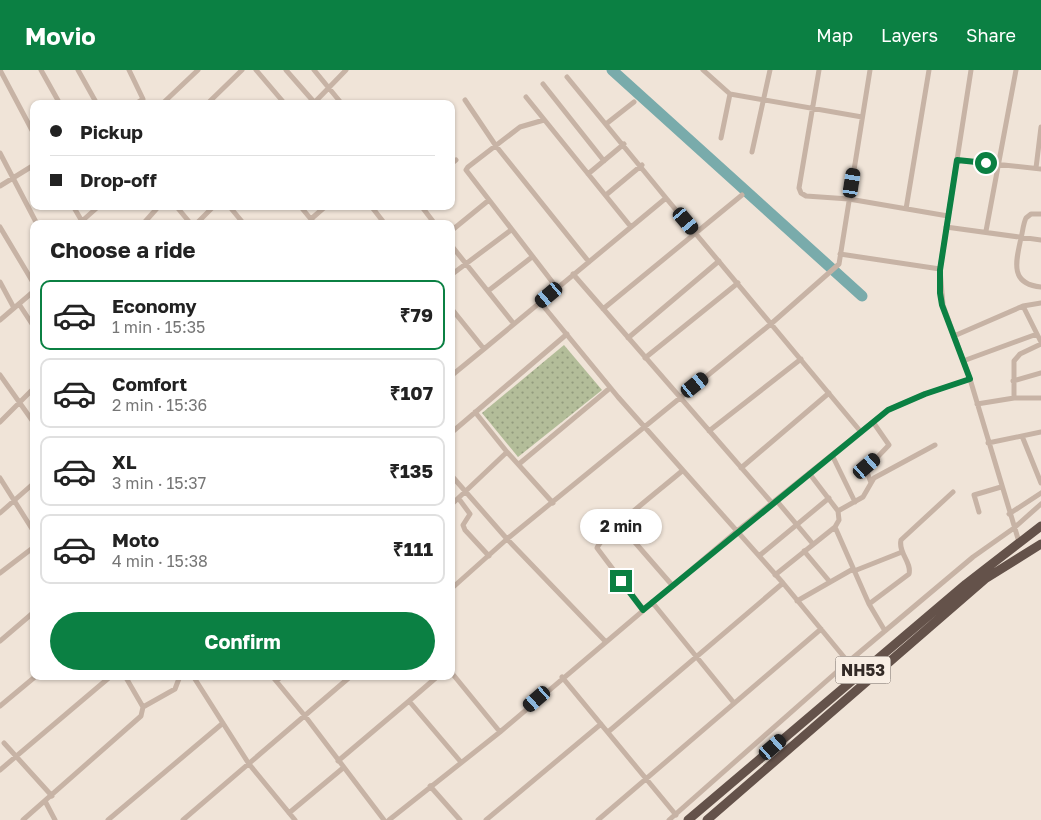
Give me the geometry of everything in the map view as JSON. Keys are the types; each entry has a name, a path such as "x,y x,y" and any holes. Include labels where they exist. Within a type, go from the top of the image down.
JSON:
{"highway":[{"name":"NH53","path":"688,820 858,674 1041,526"},
{"name":"NH53","path":"708,820 985,580 1041,544"}],"street":[{"path":"0,70 30,126"},
{"path":"41,70 58,100"},
{"path":"78,70 95,100"},
{"path":"129,70 143,99"},
{"path":"166,100 198,70"},
{"path":"213,100 242,70"},
{"path":"256,70 282,100"},
{"path":"286,70 311,100"},
{"path":"314,70 339,100"},
{"path":"316,100 346,70"},
{"path":"703,70 730,94 862,117"},
{"path":"752,152 770,70"},
{"path":"819,70 800,190 806,196 849,199 948,216"},
{"path":"455,586 507,539 772,323 839,264 870,70"},
{"path":"906,209 929,70"},
{"path":"971,70 940,270 942,305 970,379 1009,514 1019,542"},
{"path":"986,231 1016,70"},
{"path":"567,77 642,165 666,198 861,432"},
{"path":"543,84 604,161"},
{"path":"721,138 730,94"},
{"path":"526,97 631,227"},
{"path":"465,100 496,146 589,262"},
{"path":"606,124 634,102"},
{"path":"544,120 520,127 466,170 557,288"},
{"path":"957,160 1039,169 1041,127"},
{"path":"588,174 624,144"},
{"path":"0,153 35,220"},
{"path":"606,195 642,165"},
{"path":"0,186 30,167"},
{"path":"603,309 742,195"},
{"path":"455,373 666,198"},
{"path":"455,227 489,200"},
{"path":"85,220 95,210"},
{"path":"147,220 155,210"},
{"path":"179,210 187,220"},
{"path":"200,220 210,210"},
{"path":"232,210 241,220"},
{"path":"303,210 311,220"},
{"path":"315,220 323,210"},
{"path":"424,210 432,220"},
{"path":"1041,214 1031,214 1026,218 1016,257 1018,273 1025,284 1041,287"},
{"path":"0,227 30,277"},
{"path":"946,227 1041,240"},
{"path":"455,272 511,230"},
{"path":"455,250 514,324"},
{"path":"840,254 940,270"},
{"path":"488,292 532,257"},
{"path":"628,338 719,262"},
{"path":"573,274 710,432 813,544"},
{"path":"0,282 14,308"},
{"path":"645,358 738,283"},
{"path":"0,320 30,294"},
{"path":"540,302 644,428 783,583 858,674"},
{"path":"19,304 30,321"},
{"path":"954,336 1023,306 1040,304"},
{"path":"1014,398 1013,368 1016,357 1041,343 1023,306"},
{"path":"455,313 484,349"},
{"path":"455,430 566,334"},
{"path":"963,361 1036,334"},
{"path":"710,432 801,359"},
{"path":"1013,381 1041,373"},
{"path":"0,375 30,417"},
{"path":"390,820 460,761 500,732 562,677 737,531 888,410 925,394 970,379"},
{"path":"519,464 610,388"},
{"path":"0,422 30,392"},
{"path":"742,468 829,393"},
{"path":"977,404 1014,398 1041,398"},
{"path":"475,412 507,452 553,502"},
{"path":"871,483 866,468 889,445 873,422"},
{"path":"988,443 1041,432"},
{"path":"1022,436 1041,483"},
{"path":"838,511 855,502 866,493 874,478 935,445"},
{"path":"455,502 507,452"},
{"path":"832,455 855,502"},
{"path":"643,610 597,548 599,543 619,524 682,471"},
{"path":"775,575 835,527 840,520 838,511 809,473"},
{"path":"0,478 30,526"},
{"path":"455,480 507,539 605,641"},
{"path":"0,513 30,486"},
{"path":"979,512 974,495 1001,487"},
{"path":"869,604 909,574 910,569 900,543 903,537 953,492"},
{"path":"1009,514 1041,492"},
{"path":"759,556 829,498"},
{"path":"459,499 470,514 463,525 465,530 490,556"},
{"path":"669,820 848,662 973,557 1014,528 1041,504"},
{"path":"619,524 672,585"},
{"path":"835,527 869,604 885,631"},
{"path":"0,572 30,550"},
{"path":"804,551 830,582"},
{"path":"797,601 854,570 902,552"},
{"path":"608,732 783,583"},
{"path":"652,602 734,703"},
{"path":"0,641 30,615"},
{"path":"598,820 821,629"},
{"path":"455,677 500,732"},
{"path":"562,677 676,815"},
{"path":"1,704 31,680"},
{"path":"0,770 106,680"},
{"path":"127,680 144,708"},
{"path":"23,820 141,716 144,708 175,689 178,680"},
{"path":"196,680 249,764 295,820"},
{"path":"183,820 345,680"},
{"path":"338,761 433,680"},
{"path":"276,681 384,820"},
{"path":"409,701 460,761"},
{"path":"108,820 223,723"},
{"path":"486,820 600,724"},
{"path":"4,743 52,796"},
{"path":"289,813 343,768"},
{"path":"430,786 460,820"},
{"path":"45,802 55,820"}],"green space":[{"path":"564,345 602,390 518,457 482,413"}],"waterway":[{"path":"612,70 862,296"}],"route":[{"path":"621,581 643,610 737,531 888,410 925,394 970,379 942,305 940,270 957,160 986,163"}]}
